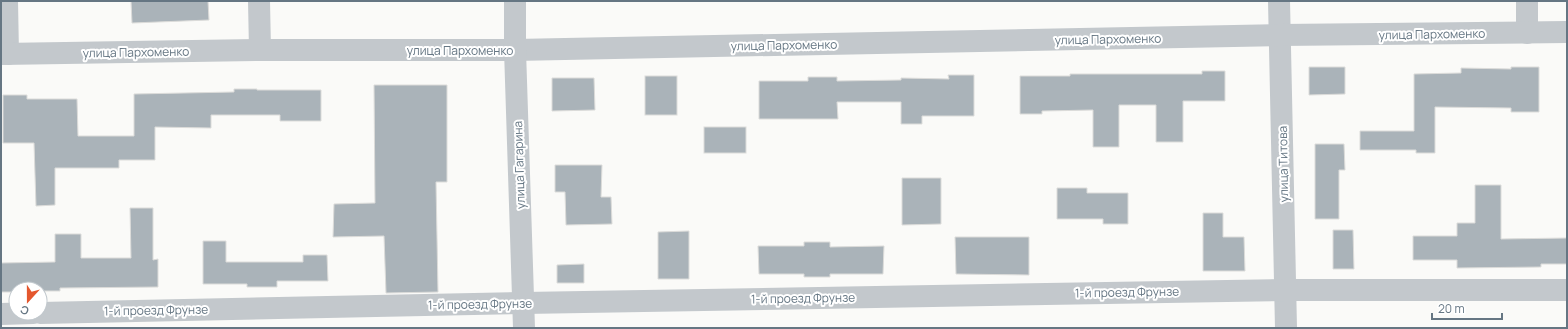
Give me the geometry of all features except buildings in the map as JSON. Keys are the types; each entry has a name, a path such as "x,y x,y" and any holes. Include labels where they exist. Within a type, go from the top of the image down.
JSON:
{"street":[{"path":"4,54 7,1"},
{"path":"259,1 260,50"},
{"name":"улица Гагарина","path":"515,1 515,50 524,328"},
{"name":"улица Титова","path":"1279,1 1286,328"},
{"path":"1527,1 1527,33"},
{"name":"улица Пархоменко","path":"4,54 260,50 515,50 1280,35 1567,32"},
{"name":"1-й проезд Фрунзе","path":"48,313 1285,290 1567,290"}]}
